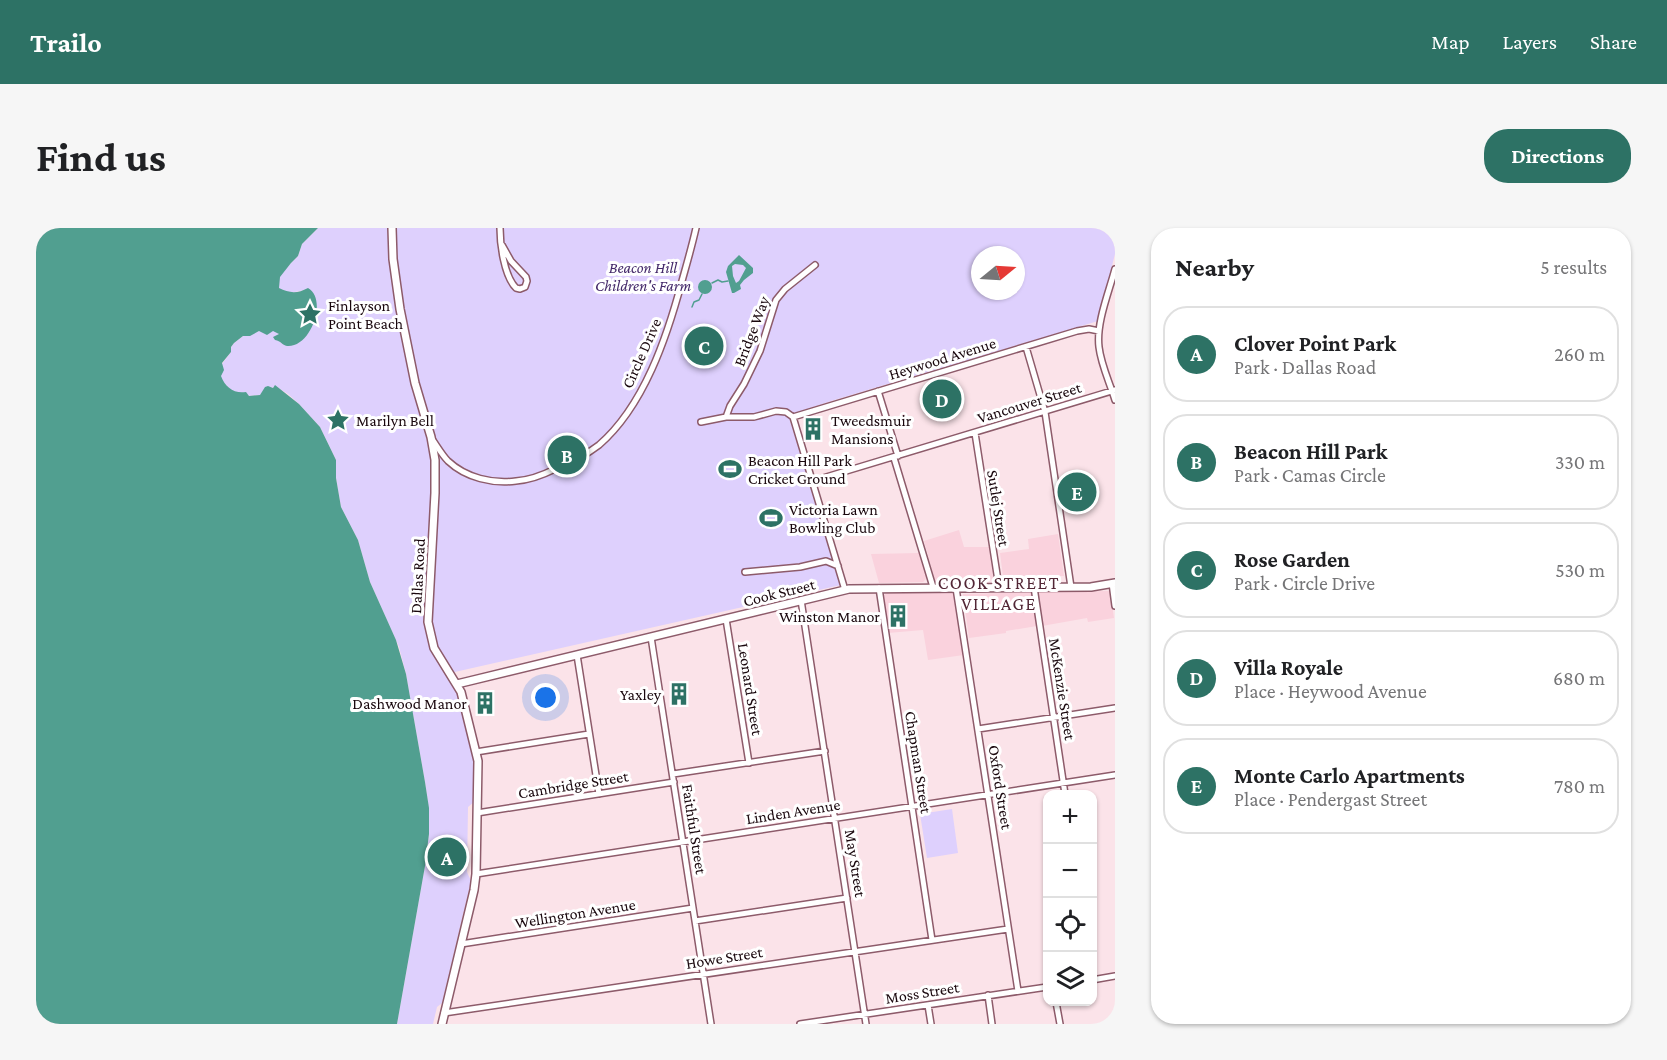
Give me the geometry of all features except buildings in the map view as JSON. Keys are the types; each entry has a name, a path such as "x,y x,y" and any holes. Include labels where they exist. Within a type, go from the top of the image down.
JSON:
{"main road":[{"name":"Dallas Road","path":"392,228 393,259 400,309 415,383 435,455 436,475 428,622 434,648 457,684 464,701 478,769 474,890 442,1024"},
{"name":"Cook Street","path":"457,684 845,590 933,587 1091,587 1113,583"}],"street":[{"path":"500,228 502,255 512,284 518,289 525,287 526,277 511,261 502,244"},
{"name":"Circle Drive","path":"431,437 445,457 458,468 480,478 502,482 526,479 552,471 600,444 626,414 650,373 673,313 696,228"},
{"name":"Bridge Way","path":"726,417 760,351 776,300 785,289 815,265"},
{"path":"1115,269 1099,331 1101,356 1115,400"},
{"name":"Heywood Avenue","path":"793,417 1081,330 1099,331"},
{"path":"1026,347 1045,411 1071,587"},
{"name":"Vancouver Street","path":"813,481 1114,391"},
{"path":"878,392 933,587"},
{"path":"701,422 726,417 754,417 776,411 786,412 793,417 845,590"},
{"name":"Sutlej Street","path":"975,433 999,587"},
{"path":"826,561 833,549"},
{"path":"745,572 800,567 826,561 838,566"},
{"path":"1113,583 1115,606"},
{"name":"McKenzie Street","path":"1034,587 1065,790"},
{"name":"Chapman Street","path":"879,588 932,940"},
{"name":"Oxford Street","path":"956,588 1018,991"},
{"name":"May Street","path":"801,600 866,1024"},
{"name":"Leonard Street","path":"726,619 749,763"},
{"name":"Faithful Street","path":"651,637 711,1024"},
{"path":"577,655 599,794"},
{"path":"978,729 1115,708"},
{"path":"476,752 589,734"},
{"path":"673,774 825,752"},
{"name":"Linden Avenue","path":"476,874 1115,775"},
{"name":"Cambridge Street","path":"477,813 674,782"},
{"path":"695,921 847,898"},
{"name":"Wellington Avenue","path":"461,944 693,909"},
{"name":"Howe Street","path":"444,1013 1008,929"},
{"path":"1097,978 1115,976"},
{"name":"Moss Street","path":"800,1024 1043,988"},
{"path":"988,995 992,1024"},
{"path":"928,1005 931,1024"},
{"path":"1057,1006 1060,1024"}],"shaded area":[{"path":"36,228 318,228 302,244 298,256 280,277 279,288 293,292 308,288 314,294 317,302 316,312 309,331 296,345 287,346 275,340 273,337 279,334 273,331 267,335 259,331 250,336 243,336 234,343 231,352 222,363 224,370 221,376 230,389 246,392 249,396 260,395 265,387 273,388 275,385 299,404 320,427 336,460 336,478 341,507 358,540 370,582 396,640 406,674 429,808 429,834 397,1024 36,1024"},
{"path":"739,255 753,268 753,273 740,285 741,289 734,293 732,293 726,272 728,266","holes":["743,265 746,268 736,283 732,266"]},
{"path":"702,280 708,280 712,287 708,294 702,294 698,290 698,284"},
{"path":"959,530 964,547 989,547 993,579 935,581 924,541"},
{"path":"1058,534 1064,576 1003,576 1000,553 1029,549 1028,539"},
{"path":"919,553 926,575 923,582 879,583 871,554"},
{"path":"1110,591 1114,618 1088,622 1087,618 1042,626 1037,592"},
{"path":"951,592 955,598 964,655 928,660 923,630 888,633 884,595 887,593"},
{"path":"1032,592 1037,626 969,638 963,594"}],"green space":[{"name":"Beacon Hill Children's Farm","path":"318,228 1115,228 1115,254 1098,321 792,414 790,421 841,585 446,674 459,698 474,762 474,802 468,807 467,872 471,881 442,1003 437,1007 433,1024 397,1024 429,834 425,782 399,647 370,582 358,540 341,507 336,478 336,460 320,427 299,404 275,386 269,387 260,395 249,396 246,393 231,390 221,379 222,364 231,352 234,343 243,336 273,330 279,334 277,336 281,343 316,318 316,303 305,290 290,293 278,288 279,277 298,256 302,244"},
{"path":"952,809 958,853 927,858 920,814"}],"waterway":[{"path":"712,283 718,280 728,281"},
{"path":"692,307 702,294"}],"place":[{"name":"Finlayson Point Beach","path":"310,314"},
{"name":"Rose Garden","path":"704,346"},
{"name":"Villa Royale","path":"942,399"},
{"name":"Marilyn Bell","path":"338,420"},
{"name":"Tweedsmuir Mansions","path":"813,429"},
{"name":"Beacon Hill Park","path":"567,455"},
{"name":"Beacon Hill Park Cricket Ground","path":"730,469"},
{"name":"Monte Carlo Apartments","path":"1077,492"},
{"name":"Victoria Lawn Bowling Club","path":"771,518"},
{"name":"Winston Manor","path":"898,616"},
{"name":"Yaxley","path":"679,694"},
{"name":"Dashwood Manor","path":"485,703"},
{"name":"Clover Point Park","path":"447,857"}],"district":[{"name":"COOK STREET VILLAGE","path":"999,593"}]}
